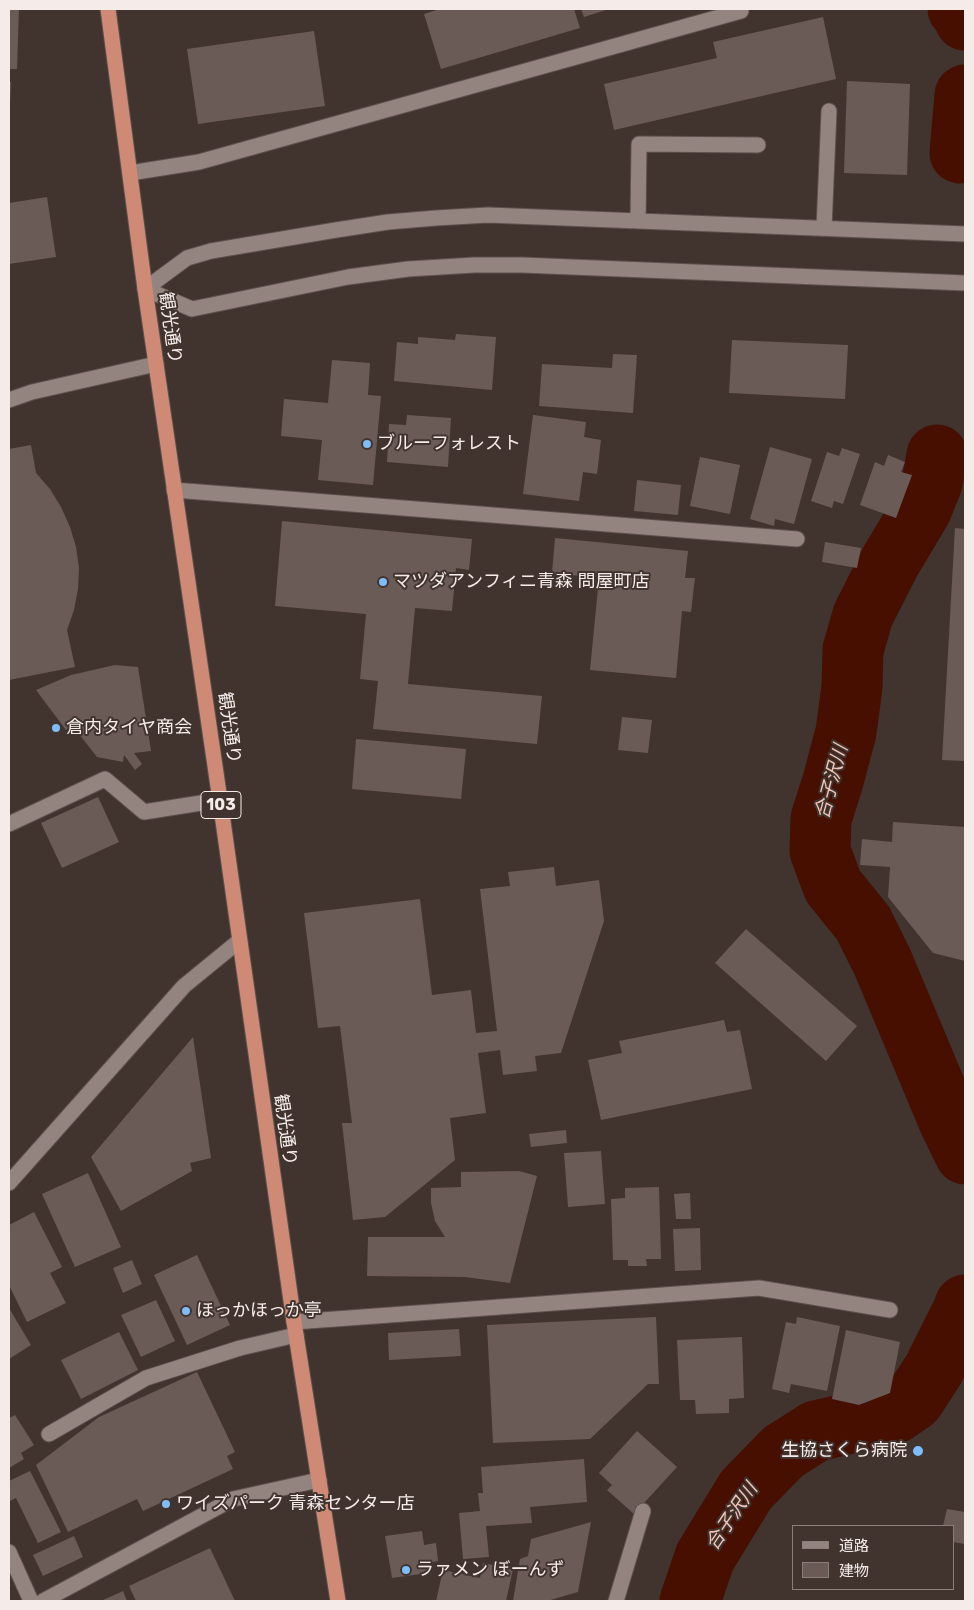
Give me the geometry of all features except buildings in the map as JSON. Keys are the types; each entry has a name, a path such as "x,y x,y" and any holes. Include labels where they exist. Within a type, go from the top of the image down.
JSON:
{"highway":[{"name":"観光通り","path":"108,9 145,289 295,1328 319,1480 334,1600"}],"street":[{"path":"130,173 199,162 740,11"},
{"path":"824,228 829,111"},
{"path":"638,221 639,144 758,145"},
{"path":"145,289 187,258 211,251 388,222 488,214 965,234"},
{"path":"145,289 192,309 348,277 408,269 474,265 522,265 965,283"},
{"path":"9,400 32,392 156,364"},
{"path":"174,490 797,539"},
{"path":"9,824 105,779 144,812 220,800"},
{"path":"9,1183 184,986 239,941"},
{"path":"49,1434 146,1378 295,1328 759,1288 890,1310"},
{"path":"43,1601 232,1499 319,1480"},
{"path":"616,1601 643,1511"},
{"path":"9,1552 31,1601"}],"waterway":[{"name":"合子沢川","path":"958,9 965,20"},
{"name":"合子沢川","path":"960,153 965,95"},
{"name":"合子沢川","path":"937,455 932,483 921,510 890,562 863,615 853,650 852,687 846,732 821,819 820,851 833,886 863,923 882,961 949,1121 965,1154"},
{"name":"合子沢川","path":"690,1601 705,1557 746,1490 783,1452 816,1431 895,1413 914,1400 934,1369 965,1305"}],"place":[{"name":"ブルーフォレスト","path":"367,444"},
{"name":"マツダアンフィニ青森 問屋町店","path":"383,582"},
{"name":"倉内タイヤ商会","path":"56,728"},
{"name":"ほっかほっか亭","path":"186,1311"},
{"name":"生協さくら病院","path":"918,1451"},
{"name":"ワイズパーク 青森センター店","path":"166,1504"},
{"name":"ラァメン ぼーんず","path":"406,1570"}]}
